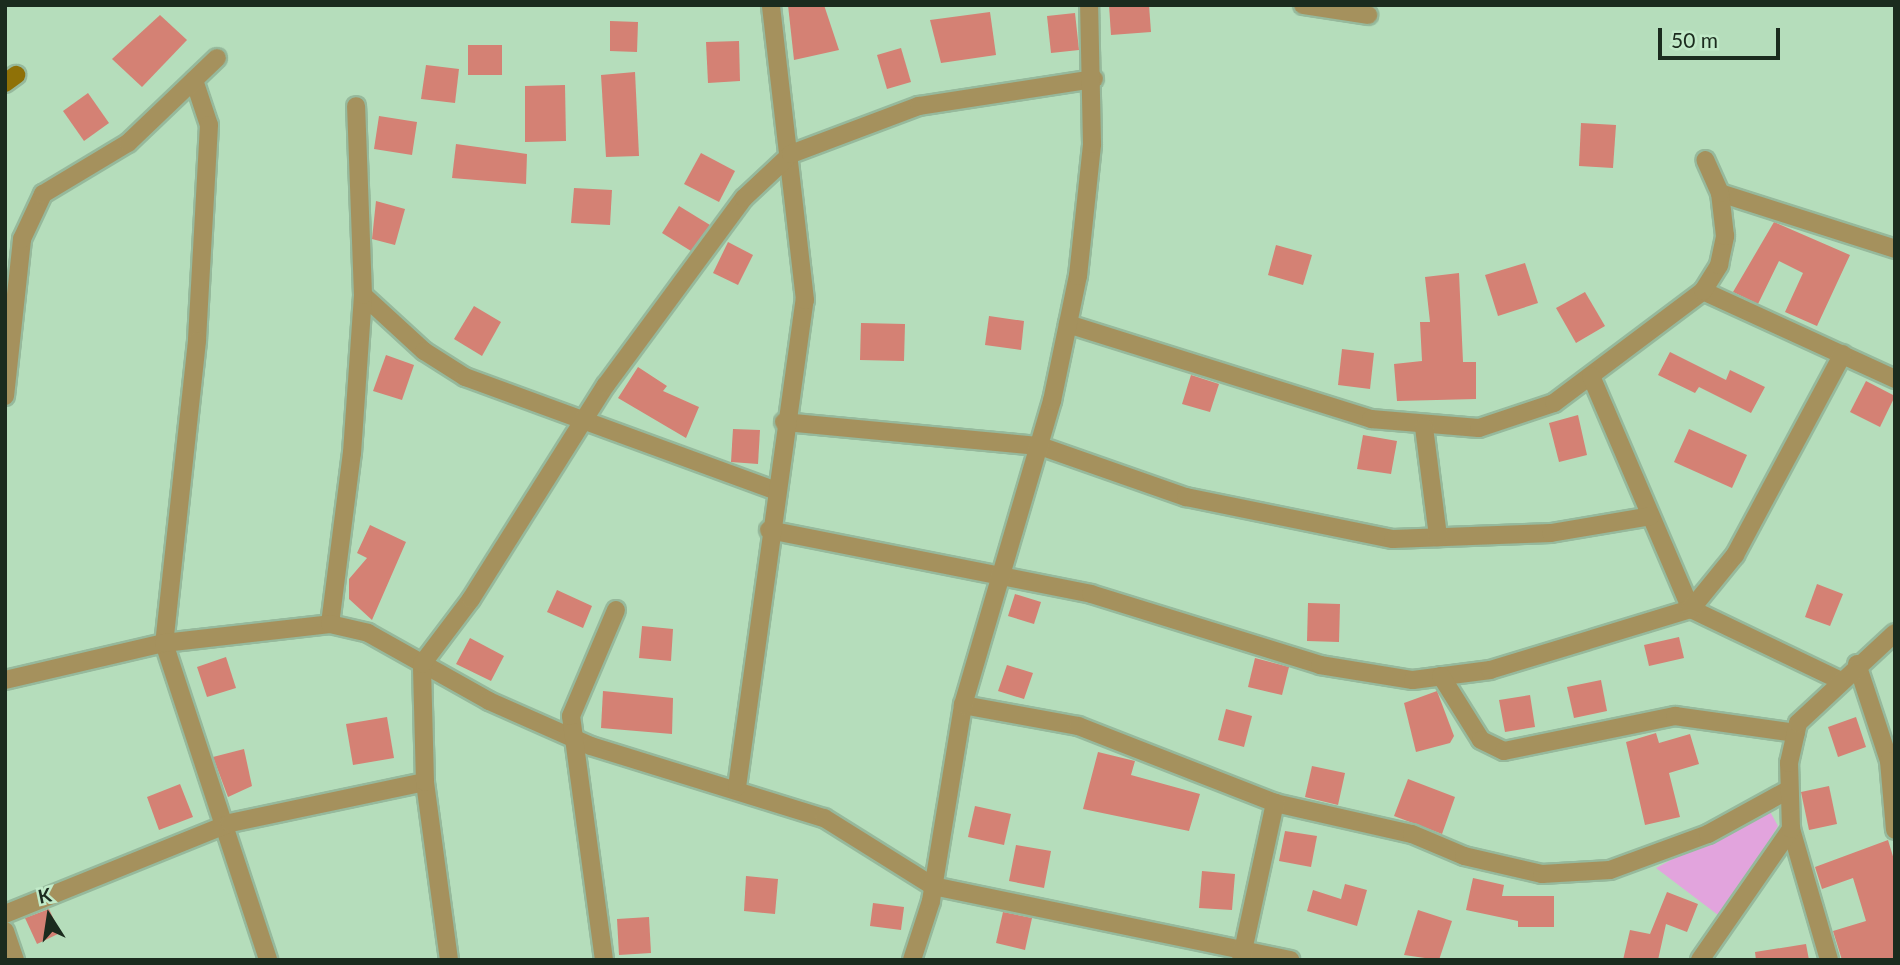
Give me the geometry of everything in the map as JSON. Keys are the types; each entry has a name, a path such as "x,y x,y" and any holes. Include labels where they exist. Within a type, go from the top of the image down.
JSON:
{"street":[{"path":"737,788 774,490 805,300 791,154 771,5"},
{"path":"912,960 933,886 963,705 1040,446 1068,324 1092,144 1094,79 1089,5"},
{"path":"1303,5 1368,15"},
{"path":"5,396 22,239 43,194 128,143 217,58"},
{"path":"449,960 425,782 422,664 471,599 582,423 744,198 791,154 919,106 1094,79"},
{"path":"194,80 209,125 207,165 197,341 164,643 222,827 268,960"},
{"path":"330,624 352,453 363,295 356,106"},
{"path":"1068,324 1371,419 1424,427 1479,428 1554,403 1703,291 1719,265 1726,236 1720,193 1705,160"},
{"path":"1720,193 1895,249"},
{"path":"1703,291 1895,379"},
{"path":"363,295 424,351 466,377 582,423 774,490"},
{"path":"769,530 1091,594 1320,665 1413,680 1490,670 1691,609 1735,555 1843,354"},
{"path":"1591,376 1691,609 1839,680"},
{"path":"784,422 1040,446 1186,497 1393,539 1551,533 1651,516"},
{"path":"1424,427 1438,537"},
{"path":"604,960 570,737 586,669 616,610"},
{"path":"5,680 164,643 330,624 368,633 422,664 570,737 737,788 824,818 933,886 1241,954 1290,960"},
{"path":"1829,960 1791,829 1788,790 1796,733 1839,680 1895,632"},
{"path":"1857,664 1889,761 1895,830"},
{"path":"1441,676 1481,740 1504,751 1675,716 1796,733"},
{"path":"963,705 1078,726 1275,803 1412,834 1464,856 1542,874 1609,870 1708,834 1788,790"},
{"path":"5,914 222,827 425,782"},
{"path":"1241,954 1275,803"},
{"path":"1699,960 1791,829"},
{"path":"5,931 15,960"}],"shaded area":[{"path":"1768,808 1778,826 1722,918 1656,868"}],"building":[{"path":"788,5 824,5 839,50 794,60"},
{"path":"1109,5 1149,5 1151,32 1111,35"},
{"path":"990,12 996,55 941,63 930,20"},
{"path":"1075,13 1079,50 1051,53 1047,16"},
{"path":"160,15 187,40 142,87 112,59"},
{"path":"610,21 638,22 637,52 610,51"},
{"path":"739,41 740,81 708,83 706,42"},
{"path":"468,45 502,45 502,75 468,75"},
{"path":"901,48 911,82 887,89 877,55"},
{"path":"426,65 459,69 455,103 421,99"},
{"path":"635,72 639,156 606,157 601,75"},
{"path":"565,85 566,141 525,142 525,86"},
{"path":"88,93 109,123 84,141 63,111"},
{"path":"379,116 417,122 412,155 374,149"},
{"path":"1581,123 1616,125 1613,168 1579,166"},
{"path":"456,144 527,154 526,184 452,178"},
{"path":"701,153 735,171 719,202 684,184"},
{"path":"574,188 612,190 610,225 571,223"},
{"path":"376,201 405,209 395,245 372,239"},
{"path":"679,206 710,225 691,251 662,233"},
{"path":"1774,222 1850,255 1817,326 1785,312 1803,273 1779,261 1758,304 1733,292"},
{"path":"728,242 753,255 738,285 713,273"},
{"path":"1276,245 1312,255 1303,285 1268,275"},
{"path":"1525,263 1538,303 1498,316 1485,275"},
{"path":"1459,273 1463,362 1476,362 1476,399 1397,401 1394,364 1422,361 1420,322 1430,322 1425,277"},
{"path":"1585,292 1605,326 1576,343 1556,308"},
{"path":"474,306 501,322 482,356 454,339"},
{"path":"989,316 1024,321 1021,350 985,345"},
{"path":"861,323 905,324 904,361 860,360"},
{"path":"1342,349 1374,353 1370,389 1338,385"},
{"path":"1670,352 1726,380 1730,370 1765,387 1751,413 1699,387 1695,393 1658,375"},
{"path":"386,355 414,365 402,400 373,391"},
{"path":"638,367 667,386 663,391 699,407 686,438 618,398"},
{"path":"1191,375 1219,384 1210,412 1182,404"},
{"path":"1866,381 1895,396 1880,427 1850,412"},
{"path":"1578,415 1587,455 1559,462 1549,423"},
{"path":"733,429 760,430 758,464 731,462"},
{"path":"1689,429 1747,455 1732,488 1674,462"},
{"path":"1363,435 1397,441 1391,474 1357,469"},
{"path":"370,525 406,542 372,620 349,599 349,579 367,558 357,553"},
{"path":"1817,584 1843,594 1830,626 1805,617"},
{"path":"557,590 592,606 583,628 547,612"},
{"path":"1015,594 1041,602 1034,624 1008,616"},
{"path":"1308,603 1340,604 1339,642 1307,641"},
{"path":"642,626 673,629 671,661 639,658"},
{"path":"1679,637 1684,658 1649,666 1644,645"},
{"path":"470,638 504,656 491,681 456,664"},
{"path":"226,657 236,688 207,697 197,667"},
{"path":"1255,658 1289,667 1282,695 1248,687"},
{"path":"1007,665 1033,673 1024,699 998,691"},
{"path":"1601,680 1607,711 1574,718 1567,687"},
{"path":"603,691 673,698 672,734 601,728"},
{"path":"1437,691 1454,736 1450,743 1416,752 1404,703"},
{"path":"1530,695 1535,727 1505,732 1499,700"},
{"path":"1226,709 1252,716 1244,747 1218,740"},
{"path":"387,717 394,758 353,765 346,724"},
{"path":"1856,717 1866,747 1838,757 1828,727"},
{"path":"1656,733 1659,743 1690,734 1699,764 1669,773 1680,817 1645,825 1626,742"},
{"path":"244,749 252,786 228,797 213,757"},
{"path":"1098,752 1135,761 1131,775 1200,794 1189,831 1083,809"},
{"path":"1312,766 1345,773 1338,805 1305,797"},
{"path":"1408,779 1455,797 1442,834 1394,816"},
{"path":"180,784 193,817 159,830 147,797"},
{"path":"1829,786 1837,824 1809,830 1801,792"},
{"path":"975,806 1011,814 1004,845 968,837"},
{"path":"1285,831 1317,836 1311,867 1279,861"},
{"path":"1888,840 1895,863 1895,960 1842,960 1833,931 1866,921 1853,878 1822,889 1815,867"},
{"path":"1016,845 1051,851 1044,888 1009,881"},
{"path":"1202,871 1235,874 1232,910 1199,908"},
{"path":"746,876 778,879 775,914 744,911"},
{"path":"1473,878 1504,885 1502,896 1554,896 1554,927 1518,927 1518,921 1466,910"},
{"path":"1345,884 1367,890 1357,926 1307,911 1313,890 1341,899"},
{"path":"1667,892 1698,904 1687,932 1666,924 1658,960 1623,960 1630,930 1650,934"},
{"path":"873,903 904,907 901,930 870,926"},
{"path":"49,909 60,933 37,944 25,918"},
{"path":"1418,910 1452,921 1439,960 1404,955"},
{"path":"1003,912 1032,918 1025,950 996,943"},
{"path":"649,917 651,953 619,955 617,919"},
{"path":"1806,944 1809,960 1756,960 1755,952"}]}
